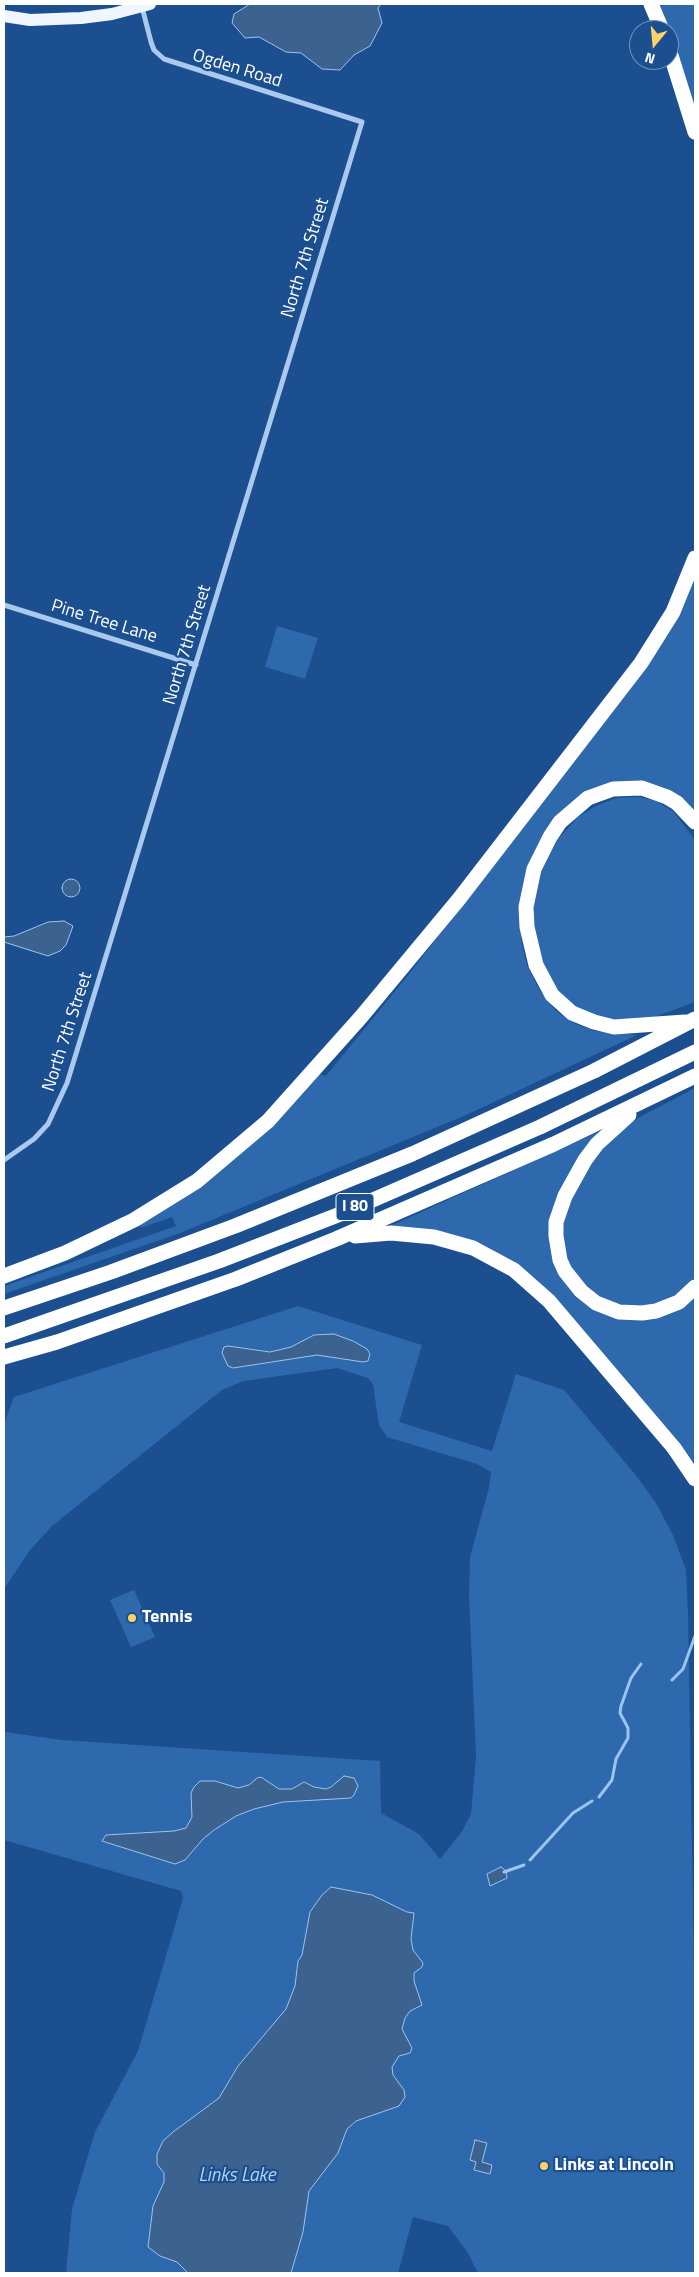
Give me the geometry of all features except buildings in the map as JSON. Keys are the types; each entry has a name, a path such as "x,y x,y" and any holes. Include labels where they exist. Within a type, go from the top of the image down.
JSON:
{"highway":[{"path":"651,4 658,20"},
{"path":"676,70 695,132"},
{"path":"4,1276 66,1253 134,1220 197,1181 268,1121 361,1016 460,899 641,663 673,612 695,558"},
{"path":"693,1020 614,1027 594,1022 572,1013 552,995 536,965 527,927 526,906 534,869 550,837 565,818 588,798 613,789 642,788 667,797 677,803 695,822"},
{"name":"I 80","path":"4,1308 235,1226 386,1165 594,1072 693,1020"},
{"name":"I 80","path":"4,1336 219,1261 343,1212 540,1127 695,1052"},
{"path":"4,1358 57,1342 236,1279 336,1239 520,1159 695,1076"},
{"path":"655,1096 615,1127 585,1160 574,1178 559,1212 556,1236 557,1249 565,1271 580,1291 596,1303 619,1312 642,1313 656,1311 678,1302 695,1288"},
{"path":"336,1239 384,1233 434,1237 473,1248 514,1270 549,1301 674,1448 695,1479"}],"main road":[{"path":"4,16 30,20 81,18 102,16 145,5"}],"street":[{"name":"Ogden Road","path":"145,5 151,42 154,50 164,59 362,122"},
{"name":"North 7th Street","path":"6,1159 34,1139 48,1124 67,1083 362,122"},
{"name":"Pine Tree Lane","path":"4,606 196,666"}],"shaded area":[{"path":"656,4 695,4 695,115 679,66 679,20 664,20"},
{"path":"695,568 695,816 614,785 549,828 533,854 523,883 519,914 522,944 527,965 540,991 556,1011 574,1023 594,1031 637,1035 464,1116 180,1233 4,1294 4,1286 176,1226 172,1217 141,1228 140,1223 277,1119 320,1074 326,1076 413,969 584,746"},
{"path":"277,626 318,638 305,679 265,667"},
{"path":"639,797 656,801 674,812 695,840 695,1002 652,1018 610,1020 589,1017 552,987 536,944 533,916 536,884 544,862 559,838 578,817 596,806 616,798"},
{"path":"695,1088 695,1278 678,1296 662,1304 638,1309 602,1300 575,1276 566,1257 561,1240 563,1219 568,1203 593,1159 615,1136 638,1118"},
{"path":"600,1131 581,1155 557,1196 553,1258 608,1315 695,1294 695,1473 511,1266 386,1228"},
{"name":"Links at Lincoln","path":"298,1306 422,1345 399,1422 492,1451 516,1374 564,1390 635,1474 656,1503 673,1535 686,1570 688,1613 695,2023 695,2273 478,2273 468,2253 448,2226 413,2217 398,2273 66,2273 72,2209 95,2132 138,2051 183,1898 181,1891 4,1840 4,1732 62,1740 380,1761 381,1813 419,1834 440,1859 461,1833 471,1814 476,1757 469,1594 470,1557 489,1488 491,1472 477,1464 387,1437 379,1425 373,1384 368,1378 337,1368 244,1381 222,1390 52,1526 30,1550 4,1589 4,1424 14,1397"},
{"name":"Tennis","path":"134,1590 155,1637 131,1647 110,1600"}],"water":[{"path":"250,4 381,4 378,8 382,23 370,46 354,55 340,70 322,69 301,53 286,52 259,37 245,38 232,23 234,14"},
{"path":"71,879 77,882 80,888 77,894 71,897 65,894 62,888 65,882"},
{"path":"64,921 73,926 66,945 60,951 48,956 4,942 4,937 14,936 48,922"},
{"path":"334,1334 367,1349 370,1354 368,1361 363,1362 317,1355 233,1368 228,1366 222,1353 224,1347 228,1346 270,1352 291,1347 314,1335"},
{"path":"344,1776 354,1778 358,1786 351,1798 283,1802 254,1809 236,1816 214,1830 203,1839 185,1860 175,1864 102,1841 106,1835 174,1831 186,1828 192,1817 191,1793 200,1781 215,1781 238,1788 249,1785 261,1777 279,1789 292,1789 304,1782 314,1787 326,1789"},
{"path":"501,1867 506,1871 507,1878 490,1886 487,1874"},
{"name":"Links Lake","path":"331,1887 372,1895 407,1912 414,1913 411,1939 413,1950 423,1963 422,1967 414,1973 414,1981 422,2005 410,2011 405,2018 402,2029 412,2048 410,2053 399,2056 392,2067 393,2075 404,2090 405,2097 399,2106 356,2121 347,2129 338,2153 309,2191 303,2232 291,2273 188,2273 177,2262 160,2256 148,2247 153,2206 164,2182 164,2173 157,2164 157,2154 163,2141 219,2098 238,2066 286,2009 295,1986 298,1961 302,1955 310,1912 322,1895"},
{"path":"475,2140 487,2143 482,2162 492,2165 490,2174 474,2170 476,2162 470,2160"}],"waterway":[{"path":"672,1680 683,1669 695,1636"},
{"path":"599,1797 612,1780 616,1759 628,1738 628,1728 620,1713 621,1706 631,1678 641,1664"},
{"path":"530,1860 573,1813 592,1801"},
{"path":"504,1872 524,1865"}],"place":[{"name":"Tennis","path":"132,1618"},
{"name":"Links at Lincoln","path":"544,2166"}]}
